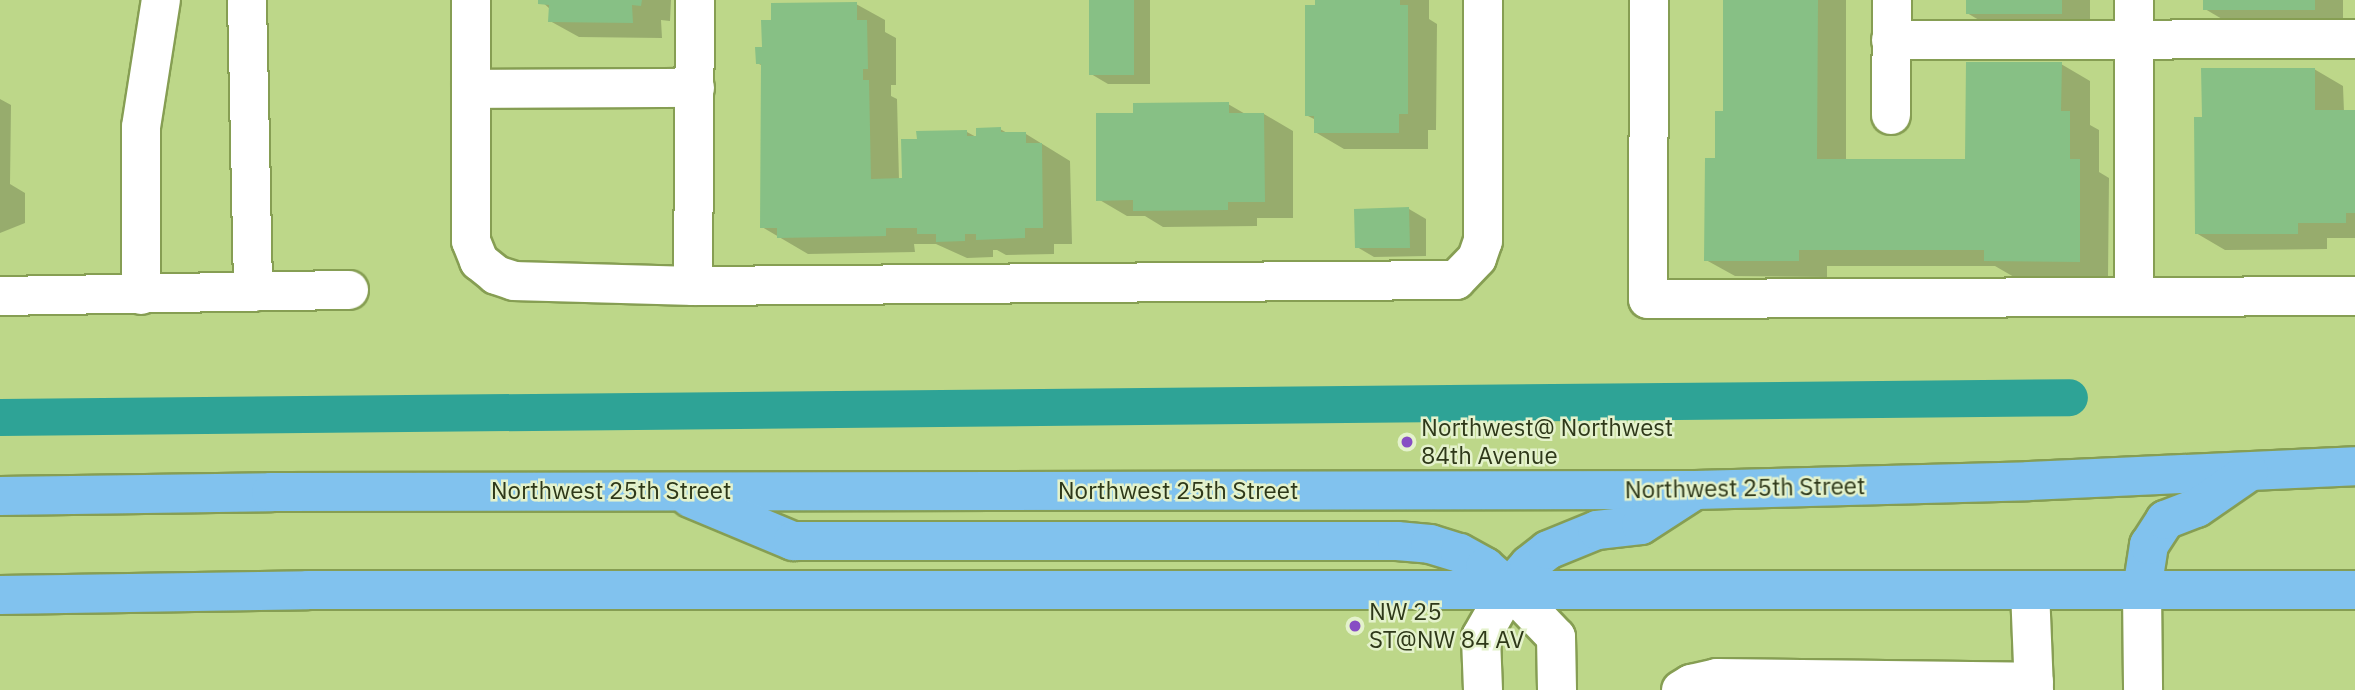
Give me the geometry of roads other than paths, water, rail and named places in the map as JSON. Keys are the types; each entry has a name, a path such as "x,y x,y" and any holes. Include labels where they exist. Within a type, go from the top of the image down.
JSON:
{"main road":[{"name":"Northwest 25th Street","path":"0,496 674,491 1695,489 2029,481 2355,466"},
{"path":"2142,590 2149,545 2165,520 2197,508 2249,472"},
{"path":"1509,588 1548,550 1598,530 1641,525 1695,489"},
{"path":"674,491 793,541 1397,541 1430,544 1460,553 1485,567 1509,588"},
{"path":"0,595 308,590 2355,590"}],"street":[{"path":"141,295 141,127 161,0"},
{"path":"247,0 253,292"},
{"path":"471,0 471,241 479,261 490,271 514,282 693,286 1456,280 1477,258 1482,241 1482,0"},
{"path":"693,286 695,0"},
{"path":"1649,0 1648,299 2355,296"},
{"path":"1891,115 1892,0"},
{"path":"2134,0 2134,295"},
{"path":"1891,40 2355,39"},
{"path":"471,89 695,88"},
{"path":"0,296 349,290"},
{"path":"1483,690 1481,637 1509,588 1556,637 1557,690"},
{"path":"1681,690 1691,684 1717,678 2034,686 2030,590"},
{"path":"2142,590 2143,690"}],"waterway":[{"path":"0,417 2069,397"}],"place":[{"name":"Northwest@ Northwest 84th Avenue","path":"1407,442"},
{"name":"NW 25 ST@NW 84 AV","path":"1355,626"}]}
